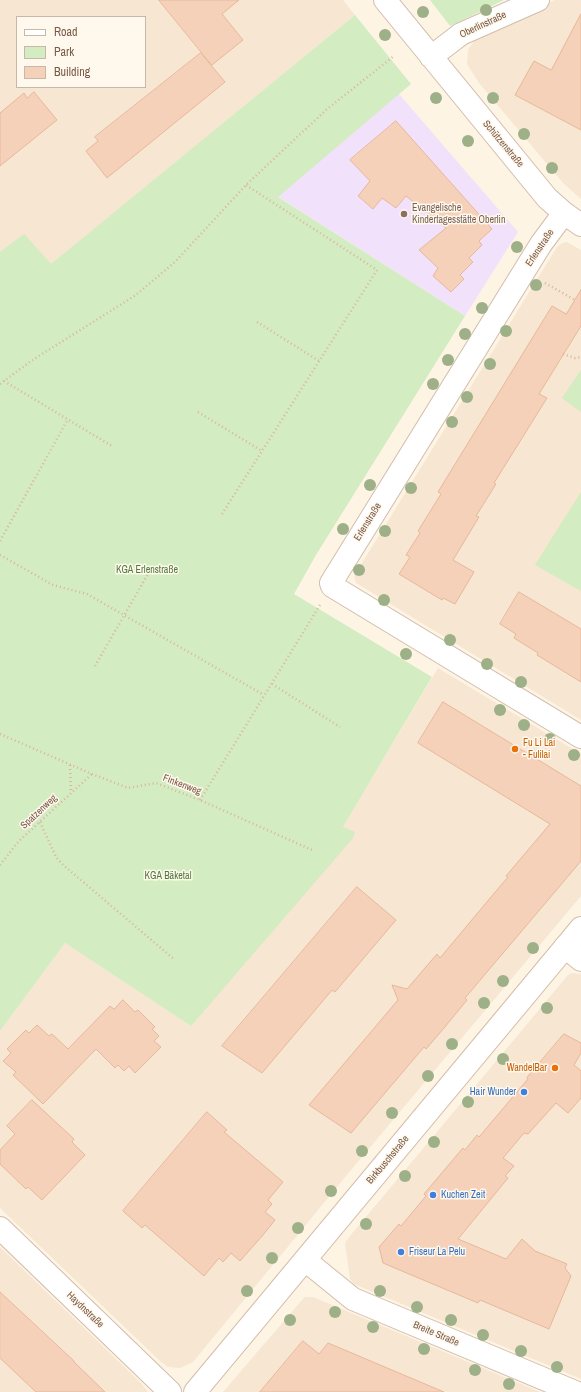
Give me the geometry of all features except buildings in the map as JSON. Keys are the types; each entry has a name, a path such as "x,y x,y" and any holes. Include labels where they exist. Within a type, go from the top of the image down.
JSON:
{"street":[{"name":"Schützenstraße","path":"385,0 547,198 572,219"},
{"name":"Oberlinstraße","path":"431,57 461,34 538,0"},
{"name":"Erlenstraße","path":"332,586 332,580 541,244 572,219"},
{"path":"332,586 581,737"},
{"name":"Birkbuschstraße","path":"195,1392 305,1260 573,954 581,928"},
{"name":"Haydnstraße","path":"0,1228 170,1392"},
{"name":"Breite Straße","path":"305,1260 353,1299 575,1392"}],"path":[{"path":"0,384 31,361 136,295 176,261 246,185 326,110 394,56"},
{"path":"222,514 377,270 246,185"},
{"path":"544,282 575,300"},
{"path":"257,322 319,361"},
{"path":"563,354 575,358 581,358"},
{"path":"4,382 112,446"},
{"path":"198,412 262,451"},
{"path":"0,541 68,419"},
{"path":"0,555 53,584 87,594 264,695"},
{"path":"96,666 152,567"},
{"path":"200,800 332,586"},
{"path":"272,684 340,726"},
{"name":"Finkenweg","path":"0,734 70,765 128,788 156,783 200,800 312,850"},
{"path":"70,765 71,793"},
{"name":"Spatzenweg","path":"0,865 18,842 92,774"},
{"path":"40,822 56,857 62,864 174,960"}],"shaded area":[{"path":"0,0 343,0 355,15 30,282 0,347"},
{"path":"555,0 581,0 581,199 563,183 479,83 467,64 468,50 476,38"},
{"name":"Evangelische Kindertagesstätte Oberlin","path":"399,94 518,232 465,316 277,196"},
{"path":"567,242 581,250 581,720 356,583 354,576 557,247 562,243"},
{"path":"438,668 581,754 581,896 346,1176 193,1362 180,1368 168,1367 0,1208 0,1031 65,943 191,1026 343,827"},
{"path":"572,973 581,974 581,1379 354,1284 350,1279 345,1243 568,975"},
{"path":"0,1247 141,1383 148,1392 0,1392"},
{"path":"305,1297 313,1297 540,1392 223,1392"}],"green space":[{"path":"430,0 504,0 450,26"},
{"path":"355,15 411,84 278,197 465,316 316,555 294,594 432,677 343,827 355,832 353,838 191,1026 65,943 0,1031 0,252 24,234 51,264"},
{"path":"581,370 581,412 562,398"},
{"path":"581,492 581,591 535,565"}],"place":[{"name":"Evangelische Kindertagesstätte Oberlin","path":"404,214"},
{"name":"Fu Li Lai - Fulilai","path":"515,749"},
{"name":"WandelBar","path":"555,1068"},
{"name":"Hair Wunder","path":"524,1092"},
{"name":"Kuchen Zeit","path":"433,1195"},
{"name":"Friseur La Pelu","path":"401,1252"}],"park label":[{"name":"KGA Erlenstraße","path":"147,570"},
{"name":"KGA Bäketal","path":"168,876"}]}
